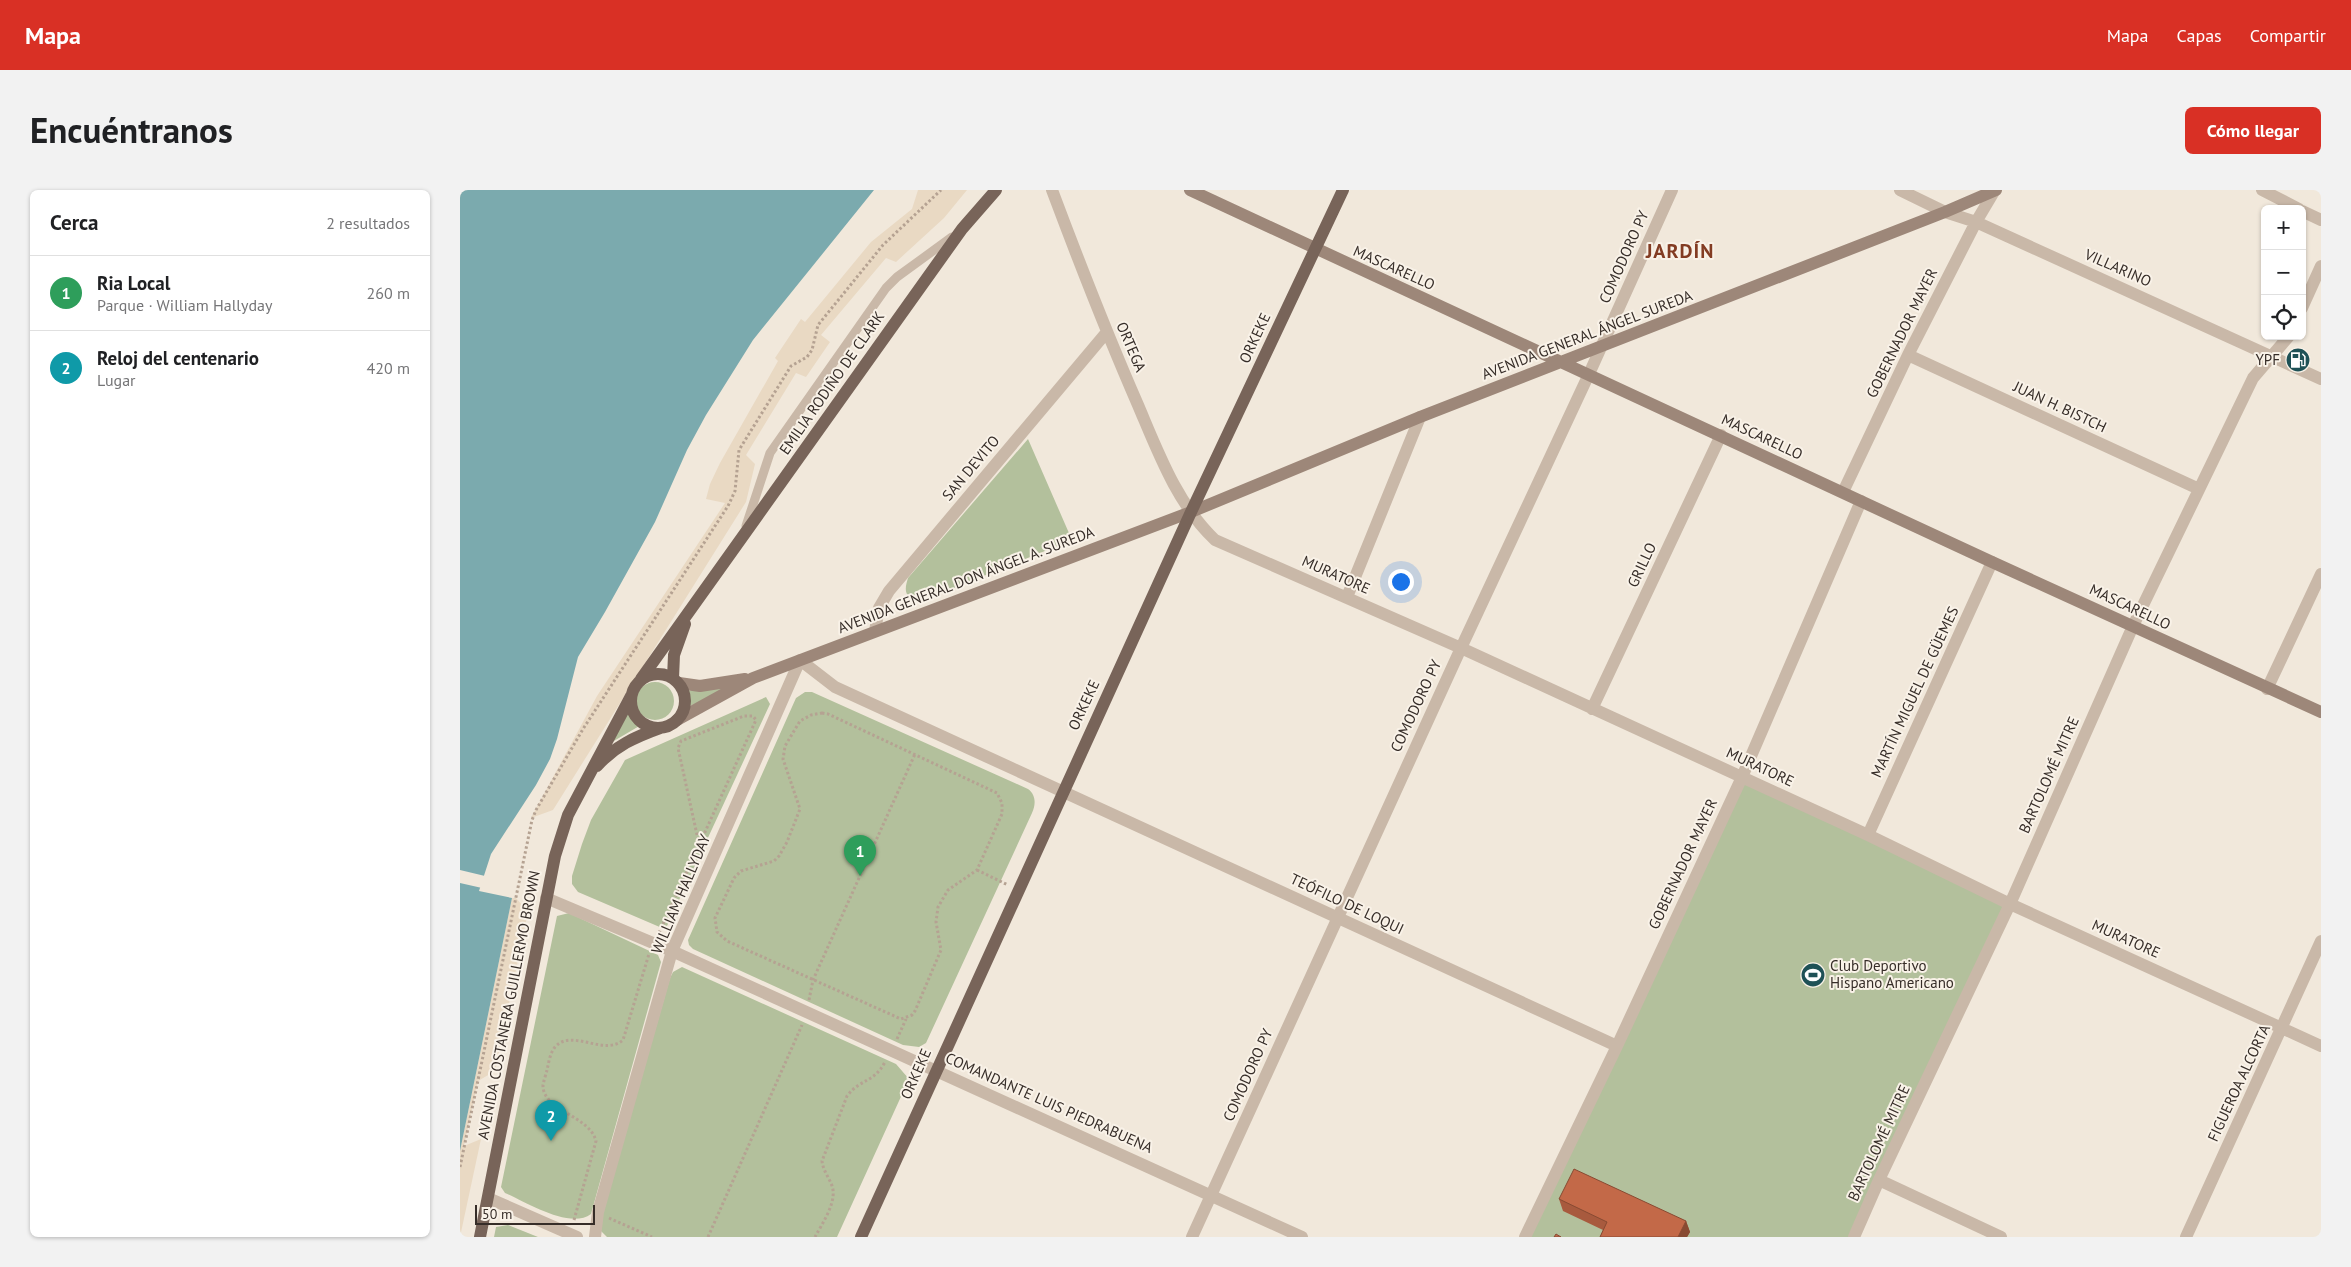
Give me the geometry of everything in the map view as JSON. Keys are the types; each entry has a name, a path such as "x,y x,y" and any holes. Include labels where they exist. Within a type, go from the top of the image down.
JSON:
{"main road":[{"name":"EMILIA RODIÑO DE CLARK","path":"641,679 962,229 996,190"},
{"name":"MASCARELLO","path":"1190,190 1315,250 1589,374 1992,562 2321,712"},
{"name":"ORKEKE","path":"861,1237 1017,890 1191,512 1344,190"},
{"name":"AVENIDA GENERAL ÁNGEL SUREDA","path":"1191,512 1420,417 1945,212 1995,190"},
{"name":"AVENIDA GENERAL DON ÁNGEL A. SUREDA","path":"677,720 753,678 1191,512"},
{"name":"EMILIA RODIÑO DE CLARK","path":"676,681 677,647 698,597"},
{"path":"659,674 676,681 685,698 682,713 677,720 660,728 652,727 637,719 633,712 630,696 634,686 641,679 659,674"},
{"name":"AVENIDA GENERAL DON ÁNGEL A. SUREDA","path":"676,681 700,686 753,678"},
{"name":"AVENIDA COSTANERA GUILLERMO BROWN","path":"480,1237 555,856 568,815 630,696"},
{"name":"AVENIDA COSTANERA GUILLERMO BROWN","path":"583,784 605,758 618,747 633,738 660,728"}],"street":[{"name":"ORTEGA","path":"1052,190 1106,333 1167,472 1191,512"},
{"name":"COMODORO PY","path":"1192,1237 1672,190"},
{"name":"VILLARINO","path":"1900,190 1945,212 1976,222 2321,379"},
{"name":"GOBERNADOR MAYER","path":"1843,492 1908,355 1976,222 1995,190"},
{"path":"2262,190 2290,205"},
{"path":"2306,213 2321,220"},
{"path":"2306,299 2321,266"},
{"name":"SAN DEVITO","path":"875,631 878,608 889,590 1106,333"},
{"name":"BARTOLOMÉ MITRE","path":"1854,1237 1879,1180 2010,904 2133,626 2253,378 2286,340"},
{"name":"JUAN H. BISTCH","path":"1908,355 2199,489"},
{"path":"1347,598 1420,417"},
{"name":"GRILLO","path":"1592,708 1721,435"},
{"name":"GOBERNADOR MAYER","path":"1524,1237 1617,1046 1742,777 1862,501"},
{"name":"MURATORE","path":"1191,512 1215,540 1461,648 1868,835 2010,904 2321,1046"},
{"name":"MARTÍN MIGUEL DE GÜEMES","path":"1868,835 1992,562"},
{"path":"2267,688 2321,574"},
{"name":"TEÓFILO DE LOQUI","path":"800,660 835,687 1617,1046"},
{"name":"WILLIAM HALLYDAY","path":"595,1237 598,1212 672,951 800,660"},
{"path":"546,898 652,947"},
{"name":"FIGUEROA ALCORTA","path":"2186,1237 2321,941"},
{"name":"COMANDANTE LUIS PIEDRABUENA","path":"652,947 672,951 1302,1237"},
{"path":"1879,1180 2001,1237"},
{"path":"488,1198 577,1237"}],"lane":[{"path":"742,538 770,453 886,288 897,277 962,229"}],"path":[{"path":"460,1167 532,820 536,810 583,729 728,506 735,491 739,450 786,373 791,366 807,357 814,343 815,331 818,326 883,245 941,190"},
{"path":"815,1237 832,1202 833,1189 823,1171 822,1161 847,1096 854,1087 879,1075 906,1019 915,1011 941,950 936,922 938,907 948,890 977,870 1002,814 1002,803 997,793 915,754 828,714 811,715 800,721 785,746 783,759 798,800 799,815 779,856 774,861 741,872 734,878 715,918 717,932 727,941 901,1019 906,1019"},
{"path":"663,923 756,720 753,716 744,716 681,741 678,748 699,844"},
{"path":"708,1237 792,1052 807,1012 813,980 915,754"},
{"path":"977,870 1017,890"},
{"path":"574,1220 596,1141 594,1133 589,1127 552,1102 545,1094 543,1086 551,1052 556,1046 565,1041 612,1045 623,1040 652,947"},
{"path":"598,1212 652,1237"}],"green space":[{"path":"1028,439 1072,540 922,601 912,600 906,590 908,578"},
{"path":"655,682 662,683 668,688 673,694 673,708 668,714 662,719 655,720 648,719 642,714 637,708 636,701 637,694 642,688 648,683"},
{"path":"744,683 685,708 686,691"},
{"path":"805,692 812,692 1028,789 1034,797 1035,803 1032,813 926,1043 919,1047 903,1045 693,949 689,945 688,940 796,698"},
{"path":"766,697 770,704 667,926 662,928 578,892 572,884 572,876 582,844 591,820 625,760"},
{"path":"628,710 633,720 641,725 607,745"},
{"name":"Club Deportivo Hispano Americano","path":"1742,777 2010,904 1854,1237 1525,1237"},
{"path":"569,913 658,955 661,962 591,1214 582,1218 572,1219 560,1217 536,1208 505,1193 501,1187 557,916"},
{"path":"682,967 896,1064 909,1079 837,1237 607,1237 600,1230 602,1215 670,978 673,972"},
{"path":"508,1225 538,1237 494,1237 496,1227"}],"shaded area":[{"path":"918,190 967,190 944,218 896,262 886,258 821,335 830,342 806,377 796,373 746,455 755,464 746,502 553,810 531,818 597,696 725,503 706,499 710,484 778,361 775,358 801,319 805,322 871,242 912,209"},
{"path":"512,898 516,898 528,912 495,1071 478,1081 464,1146 481,1139 460,1237 460,1151"}],"water":[{"path":"460,190 874,190 753,340 706,415 687,450 655,522 578,657 550,759 536,785 491,854 479,891 512,898 460,1151"}],"pier":[{"path":"460,870 485,876 482,888 460,883"}],"building":[{"path":"1574,1169 1686,1221 1678,1237 1600,1237 1607,1222 1559,1199"}],"place":[{"name":"YPF","path":"2298,360"},
{"name":"Ria Local","path":"860,876"},
{"name":"Club Deportivo Hispano Americano","path":"1813,975"},
{"name":"Reloj del centenario","path":"551,1141"}],"district":[{"name":"JARDÍN","path":"1680,251"}]}
